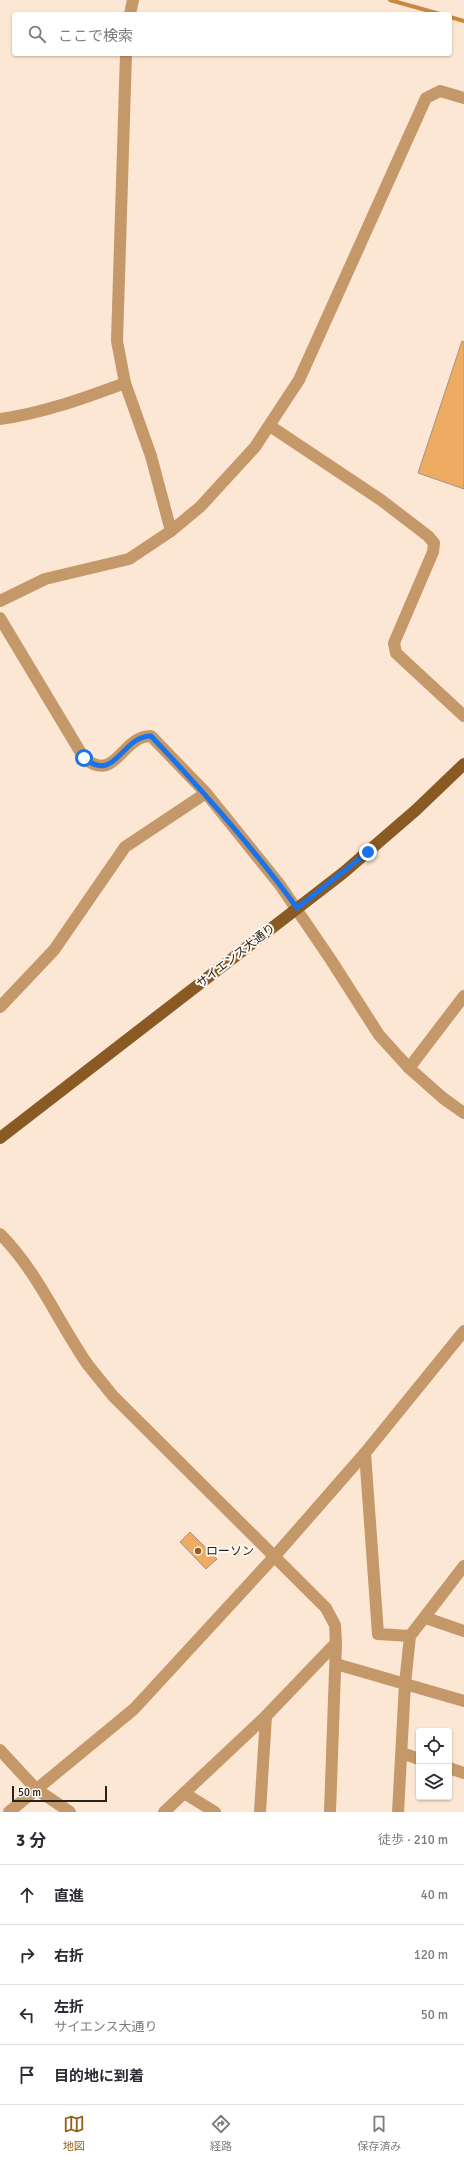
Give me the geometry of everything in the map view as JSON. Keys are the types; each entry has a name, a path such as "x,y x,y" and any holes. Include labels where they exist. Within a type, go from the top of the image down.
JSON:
{"main road":[{"name":"サイエンス大通り","path":"0,1138 297,908 392,832 464,764"}],"street":[{"path":"130,12 133,0"},
{"path":"126,56 116,341 126,383 151,456 171,531"},
{"path":"0,601 45,579 129,559 171,531 200,506 255,446 270,426 299,380 426,98 440,91 464,98"},
{"path":"0,419 25,416 69,404 126,383"},
{"path":"270,426 381,500 428,536 434,543 433,552 394,642 396,653 464,716"},
{"path":"0,618 84,758 91,764 101,765 114,763 131,743 142,736 151,736 206,793 280,885 297,908 379,1035 409,1068 443,1098 464,1113"},
{"path":"0,1007 54,950 125,847 206,793"},
{"path":"409,1068 464,996"},
{"path":"0,1234 12,1246 33,1274 88,1364 113,1396 326,1608 335,1625 336,1643 330,1812"},
{"path":"9,1812 134,1709 274,1557 365,1453 464,1331"},
{"path":"365,1453 378,1634 410,1636"},
{"path":"398,1812 405,1684 410,1636 426,1618 464,1566"},
{"path":"426,1618 464,1631"},
{"path":"164,1812 266,1716 336,1643"},
{"path":"336,1664 464,1701"},
{"path":"260,1812 266,1716"},
{"path":"0,1750 36,1789 70,1812"},
{"path":"402,1753 416,1758"},
{"path":"452,1769 464,1773"},
{"path":"184,1793 215,1812"}],"building":[{"path":"462,341 464,342 464,489 418,473"},
{"name":"ローソン","path":"190,1532 217,1559 206,1569 180,1542"}],"waterway":[{"path":"390,0 433,12"},
{"path":"452,18 464,21"}],"place":[{"name":"ローソン","path":"198,1551"}],"route":[{"path":"84,758 91,764 101,765 114,763 131,743 142,736 151,736 206,793 297,908 368,852"}]}
